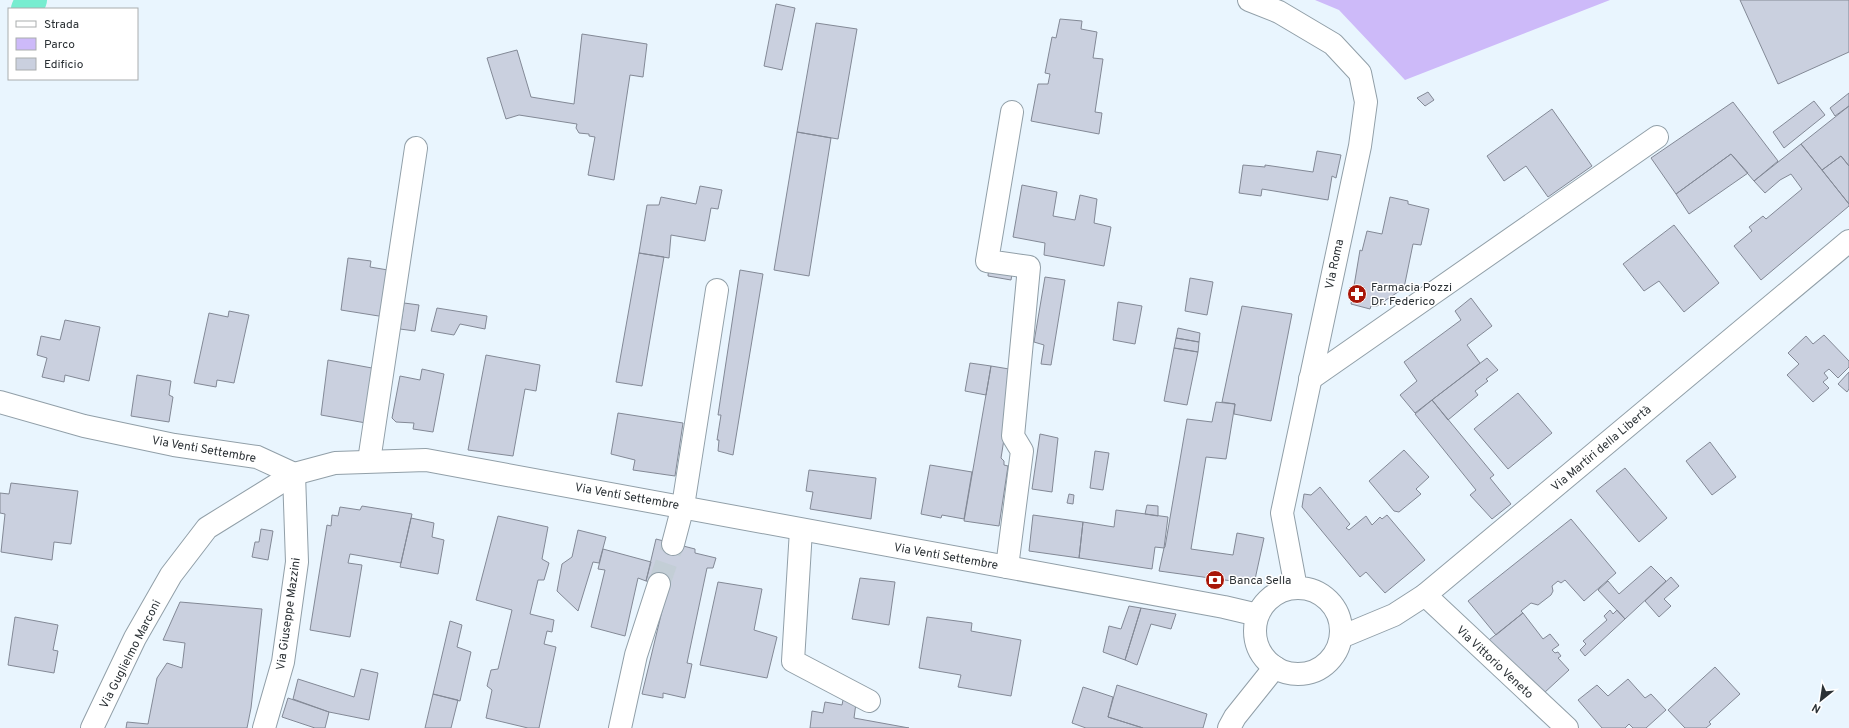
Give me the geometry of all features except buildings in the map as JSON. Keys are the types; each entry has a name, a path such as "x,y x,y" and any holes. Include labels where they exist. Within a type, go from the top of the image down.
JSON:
{"street":[{"name":"Via Roma","path":"1249,0 1279,12 1332,44 1360,73 1366,102 1360,146 1282,513 1296,588"},
{"path":"1007,567 1022,450 1013,436 1029,267 987,261 1012,112"},
{"path":"1310,379 1657,137"},
{"path":"369,461 416,148"},
{"name":"Via Martiri della Libertà","path":"1341,636 1394,615 1425,595 1849,241"},
{"path":"673,544 683,506 717,290"},
{"name":"Via Venti Settembre","path":"0,402 84,426 174,445 257,456 294,474 335,463 426,460 683,506 801,530 1224,607 1258,615"},
{"name":"Via Guglielmo Marconi","path":"92,728 139,632 172,575 207,528 294,474"},
{"name":"Via Giuseppe Mazzini","path":"264,728 283,662 297,562 294,474"},
{"path":"801,530 793,661 869,701"},
{"path":"620,728 636,655 659,584"},
{"path":"1296,588 1311,590 1324,597 1334,608 1340,622 1341,636 1337,650 1328,662 1316,670 1303,674 1288,673 1275,667 1264,657 1257,644 1255,629 1258,615 1264,604 1273,596 1284,590 1296,588"},
{"name":"Via Vittorio Veneto","path":"1425,595 1567,728"},
{"path":"1229,728 1235,717 1275,667"}],"green space":[{"path":"1315,0 1610,0 1405,80 1339,10"}],"waterway":[{"path":"27,8 31,0"}],"tunnel":[{"path":"659,584 673,544"}],"place":[{"name":"Farmacia Pozzi Dr. Federico","path":"1357,294"},
{"name":"Banca Sella","path":"1215,580"}]}
